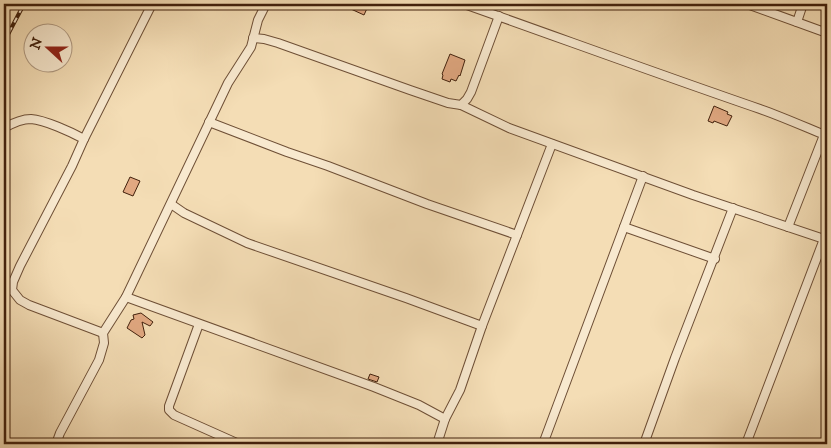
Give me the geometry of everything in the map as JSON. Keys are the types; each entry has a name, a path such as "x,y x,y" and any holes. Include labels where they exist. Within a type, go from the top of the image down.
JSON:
{"street":[{"path":"103,334 20,300 12,290 12,282 152,4"},
{"path":"56,444 99,360 104,343 103,334 126,297 228,83 251,46 258,20 266,4"},
{"path":"464,4 611,55 675,81 759,109 825,135 788,227"},
{"path":"747,4 827,33"},
{"path":"797,22 803,4"},
{"path":"461,105 471,92 499,16"},
{"path":"253,38 278,42 417,93 461,105 509,128 552,144 826,240 746,444"},
{"path":"4,128 32,119 69,131 84,139"},
{"path":"210,122 427,204 517,235"},
{"path":"437,444 445,419 460,390 482,326 552,144"},
{"path":"542,444 643,176"},
{"path":"171,204 184,213 247,242 482,326"},
{"path":"644,444 733,208"},
{"path":"624,226 714,259"},
{"path":"126,297 374,387 419,405 445,419"},
{"path":"199,324 169,410 174,415 239,444"}],"building":[{"path":"340,4 369,4 364,15"},
{"path":"450,54 465,60 460,76 456,81 451,79 450,82 442,79 442,74"},
{"path":"714,106 728,112 727,114 732,116 727,126 714,121 713,123 708,121"},
{"path":"130,177 140,181 133,196 123,192"},
{"path":"141,313 153,322 150,326 142,322 145,335 142,338 127,328 131,320 134,319 133,315"},
{"path":"370,374 379,377 377,382 368,379"}],"railway":[{"path":"4,42 24,4"}]}
